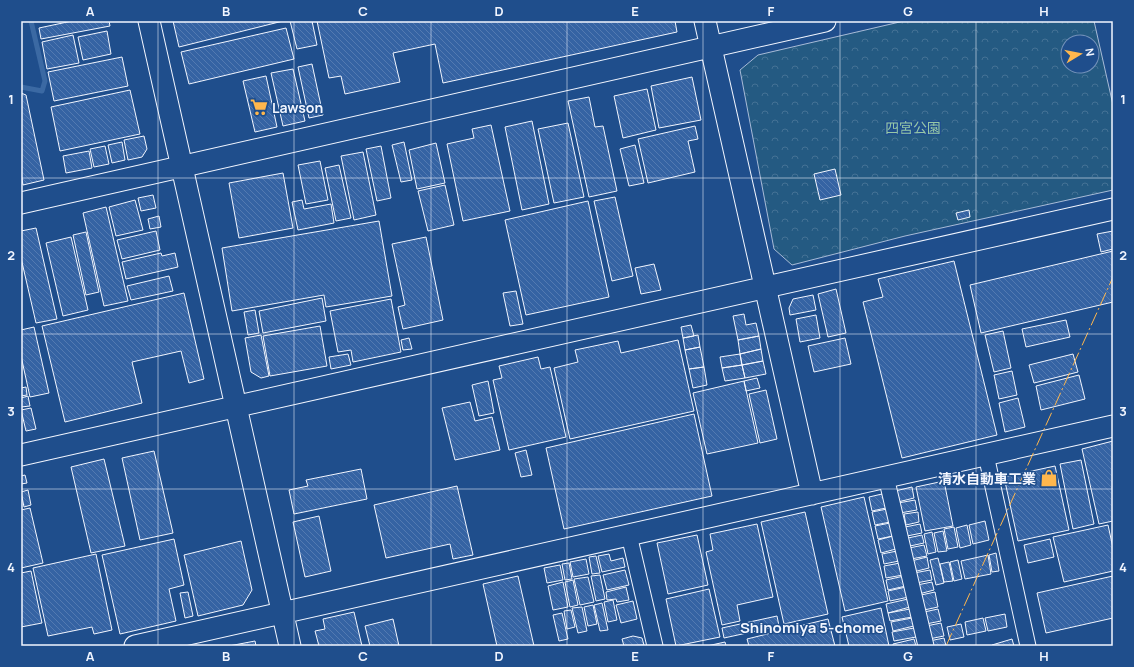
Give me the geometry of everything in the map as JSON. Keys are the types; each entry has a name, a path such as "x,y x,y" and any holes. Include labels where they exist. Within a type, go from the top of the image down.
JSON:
{"street":[{"path":"149,21 290,646"},
{"path":"705,21 812,494"},
{"path":"21,203 825,21"},
{"path":"21,455 1113,209"},
{"path":"135,646 1113,426"},
{"path":"986,455 1028,646"},
{"path":"886,477 926,646"},
{"path":"629,535 655,646"}],"green space":[{"name":"四宮公園","path":"904,21 1094,21 1097,34 1060,34 1060,74 1100,74 1100,48 1113,105 1113,190 905,236 792,265 774,249 740,70 758,55"}],"building":[{"path":"72,21 109,21 110,26 41,39 39,28"},
{"path":"173,21 283,21 179,47"},
{"path":"290,21 312,21 317,45 297,49"},
{"path":"317,21 675,21 677,32 443,83 435,44 393,53 400,82 345,94 341,76 329,78"},
{"path":"286,28 294,59 189,84 181,52"},
{"path":"107,31 111,54 83,60 78,37"},
{"path":"73,35 79,63 47,69 42,42"},
{"path":"122,57 128,86 54,101 48,72"},
{"path":"312,64 323,115 309,118 298,67"},
{"path":"293,69 305,121 283,126 271,73"},
{"path":"266,76 277,127 255,132 243,81"},
{"path":"692,77 701,120 659,128 651,86"},
{"path":"647,89 656,130 623,138 614,96"},
{"path":"130,90 140,134 60,151 51,107"},
{"path":"21,93 26,95 44,180 23,185 21,174"},
{"path":"589,97 595,127 603,126 617,191 589,197 568,101"},
{"path":"532,121 549,204 522,210 505,127"},
{"path":"568,123 584,197 554,203 538,129"},
{"path":"491,125 510,211 463,221 447,144 474,138 472,129"},
{"path":"695,126 698,139 688,141 695,172 648,183 638,139"},
{"path":"144,136 147,149 142,157 128,160 124,140"},
{"path":"122,142 125,160 112,163 108,145"},
{"path":"404,142 412,180 401,182 392,145"},
{"path":"436,143 445,183 417,189 409,150"},
{"path":"635,145 644,183 629,186 620,149"},
{"path":"105,146 109,164 94,167 90,149"},
{"path":"381,146 391,198 377,201 366,149"},
{"path":"89,151 92,168 66,173 63,156"},
{"path":"363,152 376,215 354,220 341,156"},
{"path":"320,161 328,200 306,204 298,165"},
{"path":"339,165 351,218 336,221 325,168"},
{"path":"835,169 841,195 820,200 814,174"},
{"path":"283,173 293,228 239,238 229,183"},
{"path":"445,185 454,225 428,231 418,191"},
{"path":"153,195 156,208 141,211 138,198"},
{"path":"615,197 633,276 612,281 594,201"},
{"path":"135,200 143,230 116,236 109,207"},
{"path":"302,200 304,209 331,204 334,223 298,230 292,202"},
{"path":"588,201 609,297 526,315 505,220"},
{"path":"106,207 128,301 104,306 83,213"},
{"path":"969,210 970,217 958,220 956,213"},
{"path":"159,216 161,227 150,229 148,219"},
{"path":"379,221 392,296 326,307 324,295 232,311 222,248"},
{"path":"36,228 57,319 36,323 21,258 21,231"},
{"path":"156,231 160,250 122,259 117,240"},
{"path":"1113,231 1113,249 1101,252 1097,234"},
{"path":"86,232 99,292 86,295 73,235"},
{"path":"71,237 88,310 63,316 46,243"},
{"path":"426,237 443,320 403,329 398,307 405,305 392,244"},
{"path":"1113,251 1113,302 981,333 970,285"},
{"path":"161,253 162,256 175,253 178,267 126,279 122,262"},
{"path":"954,261 997,435 902,458 863,302 883,297 878,279"},
{"path":"654,264 661,290 641,294 635,268"},
{"path":"169,276 173,291 131,300 127,286"},
{"path":"836,289 846,333 828,337 818,294"},
{"path":"516,291 523,324 510,326 503,293"},
{"path":"184,293 204,379 189,383 181,351 132,362 142,403 65,422 42,326"},
{"path":"813,295 816,310 790,315 789,308 793,299"},
{"path":"322,298 326,321 263,333 259,311"},
{"path":"391,299 401,352 353,362 351,350 338,352 330,311"},
{"path":"255,310 259,333 248,335 244,312"},
{"path":"744,314 746,325 756,323 759,336 738,340 733,316"},
{"path":"816,315 820,338 800,342 796,319"},
{"path":"1066,320 1070,337 1026,347 1022,329"},
{"path":"691,325 694,336 683,338 681,327"},
{"path":"320,326 327,366 270,376 263,336"},
{"path":"34,327 49,393 30,397 21,356 21,330"},
{"path":"1003,331 1011,368 994,372 985,335"},
{"path":"261,335 269,376 261,378 251,372 245,338"},
{"path":"698,335 700,347 685,350 683,338"},
{"path":"759,336 761,349 740,354 738,340"},
{"path":"409,338 412,349 403,350 401,340"},
{"path":"845,338 851,364 814,372 808,346"},
{"path":"678,340 694,411 570,439 554,368 578,362 575,350 618,341 621,353"},
{"path":"700,347 704,367 689,369 685,350"},
{"path":"761,349 763,361 742,365 740,354"},
{"path":"348,354 351,365 331,369 329,357"},
{"path":"740,354 742,365 722,368 720,357"},
{"path":"1073,354 1078,372 1034,383 1029,365"},
{"path":"538,357 541,369 550,367 566,437 509,450 493,380 502,378 499,366"},
{"path":"763,361 766,374 745,378 742,365"},
{"path":"742,365 745,378 725,381 722,368"},
{"path":"704,367 707,385 693,388 689,369"},
{"path":"1012,371 1017,395 999,399 994,375"},
{"path":"1079,375 1085,399 1041,410 1036,386"},
{"path":"757,378 760,388 746,391 744,381"},
{"path":"488,381 494,413 479,416 472,385"},
{"path":"744,381 758,443 707,454 693,393"},
{"path":"26,387 27,395 21,396 21,388"},
{"path":"766,390 777,439 760,443 749,394"},
{"path":"28,396 30,406 21,407 21,398"},
{"path":"1018,398 1025,427 1005,432 999,403"},
{"path":"470,402 475,421 492,417 500,450 455,460 442,408"},
{"path":"31,408 36,429 26,431 21,410"},
{"path":"694,414 712,496 564,529 546,448"},
{"path":"1113,441 1113,521 1099,524 1082,449"},
{"path":"526,450 532,475 521,477 515,453"},
{"path":"154,451 173,533 140,540 122,458"},
{"path":"104,459 125,546 91,553 71,467"},
{"path":"1081,460 1094,524 1073,529 1060,464"},
{"path":"1055,466 1069,530 1018,541 1004,477"},
{"path":"361,469 367,499 294,514 289,490 308,486 306,480"},
{"path":"25,475 27,483 21,484 21,476"},
{"path":"944,481 953,526 925,531 916,487"},
{"path":"457,486 473,555 453,559 450,544 386,558 374,505"},
{"path":"912,487 914,498 898,502 895,491"},
{"path":"28,490 31,505 24,507 21,492"},
{"path":"882,494 886,508 872,511 869,497"},
{"path":"864,497 888,601 845,611 821,507"},
{"path":"915,500 917,510 900,513 898,503"},
{"path":"30,508 43,563 21,568 21,510"},
{"path":"887,509 890,522 875,525 872,512"},
{"path":"805,512 828,614 784,624 761,522"},
{"path":"918,512 919,522 906,525 904,514"},
{"path":"319,516 331,571 305,577 293,522"},
{"path":"985,521 989,540 973,544 969,525"},
{"path":"890,523 893,536 878,539 875,526"},
{"path":"757,524 773,597 737,605 740,621 722,625 706,552 713,550 710,534"},
{"path":"920,524 922,533 907,536 905,527"},
{"path":"967,525 971,545 960,548 956,528"},
{"path":"1108,525 1113,548 1113,571 1064,582 1053,537"},
{"path":"954,527 958,547 948,549 944,529"},
{"path":"943,531 947,551 938,552 934,533"},
{"path":"932,532 936,552 928,554 924,534"},
{"path":"697,535 708,585 668,594 657,543"},
{"path":"922,535 924,543 910,546 908,538"},
{"path":"893,536 896,549 881,553 878,540"},
{"path":"174,539 184,585 169,589 176,621 120,634 102,555"},
{"path":"1050,539 1054,557 1028,563 1024,545"},
{"path":"241,541 252,590 243,605 198,616 184,555"},
{"path":"924,545 927,556 911,559 909,548"},
{"path":"897,551 899,561 884,564 882,554"},
{"path":"996,553 999,571 992,572 989,555"},
{"path":"96,554 112,630 94,634 92,627 48,636 33,568"},
{"path":"609,554 611,561 623,558 625,567 602,572 598,556"},
{"path":"988,555 991,574 965,579 961,561"},
{"path":"596,556 600,573 592,574 589,557"},
{"path":"927,557 929,568 913,572 911,561"},
{"path":"938,558 944,583 936,585 930,560"},
{"path":"586,559 589,574 573,577 570,562"},
{"path":"958,560 962,579 954,581 950,562"},
{"path":"949,562 953,581 944,582 940,564"},
{"path":"569,563 572,579 565,580 562,564"},
{"path":"900,563 903,575 886,578 884,566"},
{"path":"560,565 563,580 547,583 544,568"},
{"path":"625,570 629,585 607,590 603,575"},
{"path":"930,570 932,580 916,583 914,573"},
{"path":"31,571 42,623 21,627 21,573"},
{"path":"600,575 605,599 596,601 591,576"},
{"path":"518,576 534,646 497,646 483,584"},
{"path":"904,576 906,586 888,590 886,580"},
{"path":"1113,576 1113,618 1046,633 1037,593"},
{"path":"588,577 594,602 580,605 574,579"},
{"path":"573,580 578,605 570,607 565,582"},
{"path":"563,582 568,607 553,610 548,586"},
{"path":"932,582 934,590 919,594 917,585"},
{"path":"626,587 629,600 617,602 616,599 607,600 606,592"},
{"path":"906,587 909,597 890,601 888,591"},
{"path":"709,589 720,637 676,646 666,599"},
{"path":"188,592 193,616 185,618 180,593"},
{"path":"935,592 938,607 924,610 921,595"},
{"path":"908,599 910,607 888,613 886,604"},
{"path":"613,600 617,620 608,622 604,602"},
{"path":"633,601 637,619 621,623 616,605"},
{"path":"602,603 608,630 600,631 594,605"},
{"path":"593,605 597,624 588,626 584,607"},
{"path":"582,607 587,631 578,633 572,608"},
{"path":"881,608 889,646 849,646 842,617"},
{"path":"910,609 912,617 890,621 888,613"},
{"path":"938,609 941,621 926,624 924,612"},
{"path":"571,610 575,627 567,629 564,611"},
{"path":"354,612 362,646 319,646 315,631 325,629 323,619"},
{"path":"562,613 568,639 559,641 553,615"},
{"path":"1005,614 1007,627 988,631 985,618"},
{"path":"777,616 779,626 724,638 722,628"},
{"path":"912,618 914,626 893,631 891,622"},
{"path":"983,618 986,631 967,635 965,622"},
{"path":"393,619 399,646 370,646 365,626"},
{"path":"828,619 835,646 749,646 747,639"},
{"path":"941,623 944,636 929,639 926,626"},
{"path":"961,624 964,637 950,640 947,627"},
{"path":"914,628 916,637 894,641 892,632"},
{"path":"633,636 642,638 644,645 624,646 622,639"},
{"path":"944,638 946,646 930,646 929,641"},
{"path":"914,639 916,646 893,646 893,644"},
{"path":"1012,639 1014,646 992,646 992,645"},
{"path":"255,641 256,646 229,646"},
{"path":"725,642 726,646 707,646"}],"waterway":[{"path":"21,87 42,91 45,81 31,21"}],"power":[{"path":"946,646 1113,277"}],"place":[{"name":"Lawson","path":"259,107"},
{"name":"清水自動車工業","path":"1049,478"}],"district":[{"name":"Shinomiya 5-chome","path":"812,627"}]}
